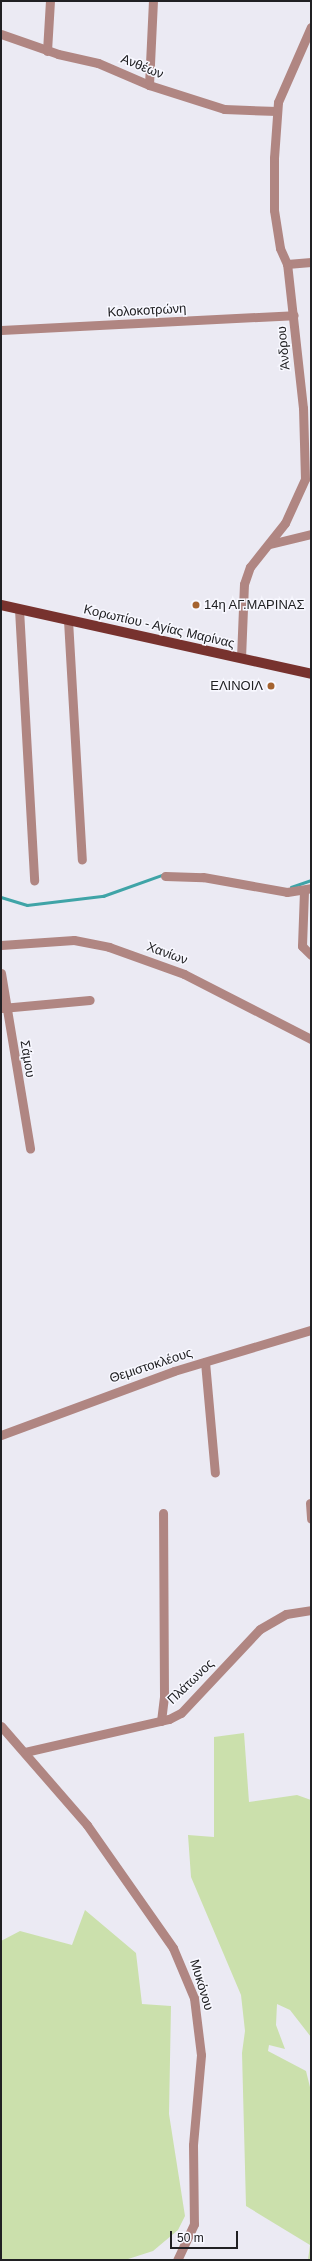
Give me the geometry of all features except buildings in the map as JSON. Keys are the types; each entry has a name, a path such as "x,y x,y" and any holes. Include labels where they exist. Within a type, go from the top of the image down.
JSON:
{"main road":[{"name":"Κορωπίου - Αγίας Μαρίνας","path":"1,605 311,674"}],"street":[{"path":"47,51 50,1"},
{"path":"149,85 153,1"},
{"name":"Άνδρου","path":"241,658 244,584 250,567 270,544 288,516 305,479 307,408 288,264 280,248 274,210 277,111 311,27"},
{"name":"Ανθέων","path":"1,34 47,51 98,63 149,85 224,109 277,111"},
{"path":"288,264 311,262"},
{"name":"Κολοκοτρώνη","path":"1,330 294,315"},
{"path":"270,544 311,534"},
{"path":"19,609 34,881"},
{"path":"68,620 82,860"},
{"path":"165,876 203,877 242,887 307,890 302,946 311,955"},
{"name":"Χανίων","path":"1,945 74,940 109,948 184,974 311,1039"},
{"name":"Σάμου","path":"1,977 4,1008 30,1149"},
{"path":"4,1008 90,1000"},
{"name":"Θεμιστοκλέους","path":"1,1435 66,1408 205,1362 311,1330"},
{"path":"205,1362 215,1473"},
{"path":"310,1503 311,1519"},
{"path":"161,1721 164,1696 164,1513"},
{"name":"Πλάτωνος","path":"25,1752 161,1721 181,1713 260,1629 286,1614 311,1610"},
{"path":"164,1696 171,1710 181,1713"},
{"name":"Μυκόνου","path":"1,1726 87,1825 139,1904 163,1933 182,1964 194,1998 201,2055 193,2144 194,2224 177,2260"}],"green space":[{"path":"244,1733 249,1802 297,1795 311,1800 311,2037 290,2010 277,2004 276,2025 285,2049 269,2045 268,2051 306,2071 311,2091 311,2260 308,2260 310,2245 246,2206 242,2053 245,2031 241,1995 191,1877 188,1835 214,1837 214,1737"},
{"path":"85,1910 136,1953 142,2004 171,2006 169,2114 185,2216 178,2230 153,2251 125,2260 1,2260 1,1941 20,1931 72,1945"}],"waterway":[{"path":"1,897 27,905 103,896 162,875"},
{"path":"291,887 311,880"}],"place":[{"name":"14η ΑΓ.ΜΑΡΙΝΑΣ","path":"196,605"},
{"name":"ΕΛΙΝΟΙΛ","path":"271,686"}]}
